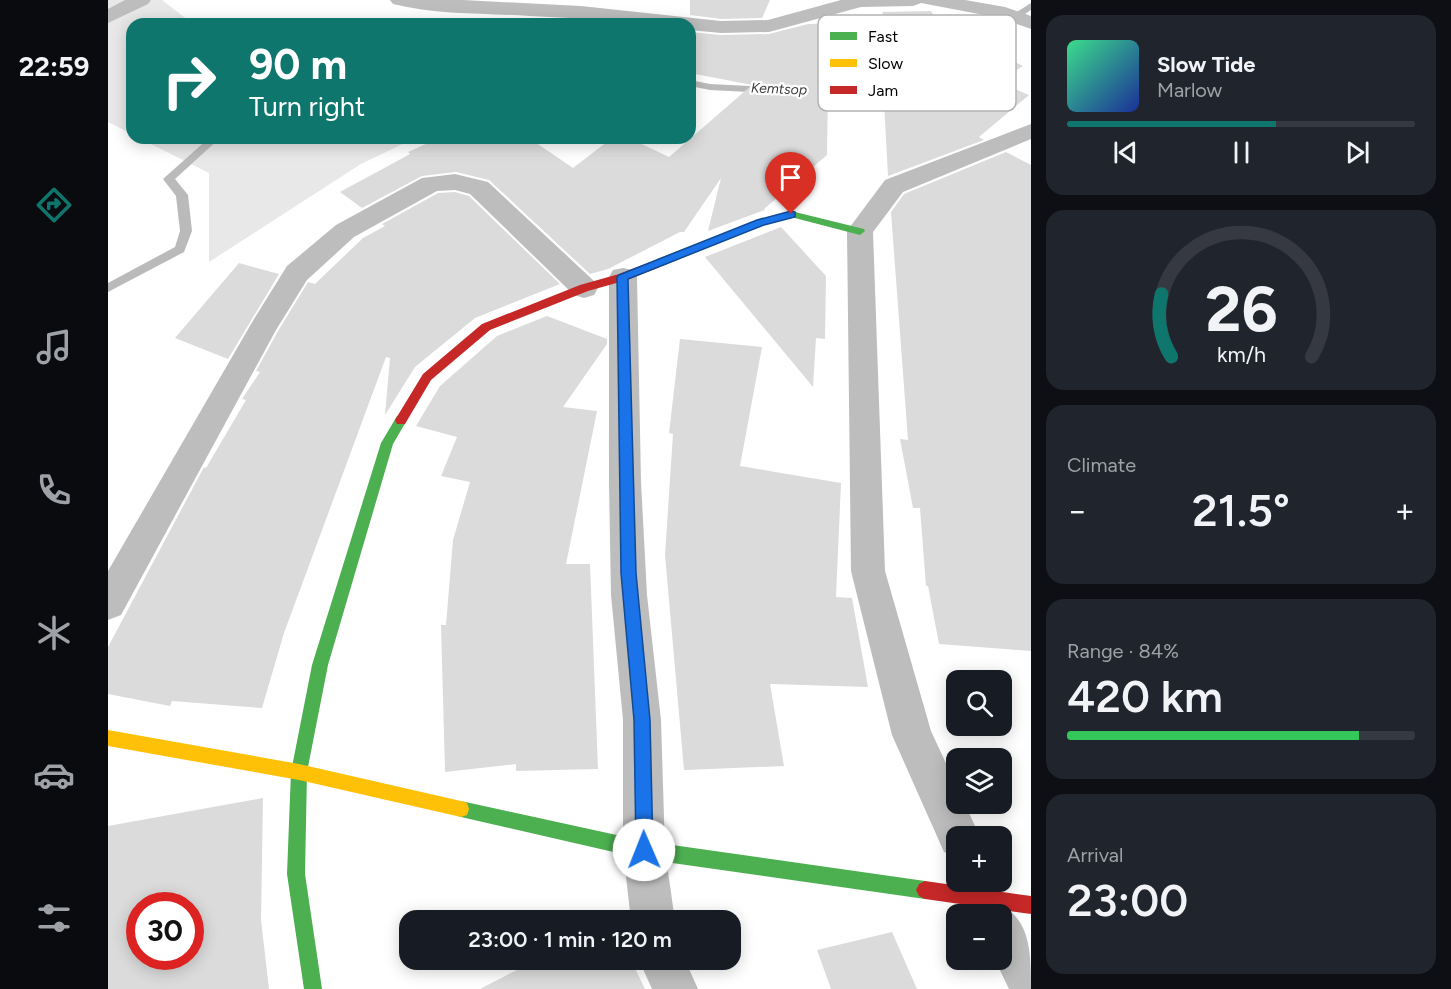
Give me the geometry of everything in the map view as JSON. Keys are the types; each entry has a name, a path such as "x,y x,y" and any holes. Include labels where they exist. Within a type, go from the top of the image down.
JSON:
{"street":[{"path":"108,17 141,0"},
{"path":"400,0 421,4 581,12 637,18"},
{"path":"696,24 722,27 770,26 860,1 913,0"},
{"path":"929,0 1010,15"},
{"path":"1016,17 1031,23"},
{"path":"954,826 912,735 868,571 860,231 894,186 1031,131"},
{"path":"108,604 264,326 297,273 345,231 430,184 455,182 479,188 584,288"},
{"path":"313,989 296,874 298,772 320,665 387,443 427,377 486,327 584,288 623,277 760,222 791,214 860,231"},
{"path":"623,277 628,573 642,720 644,850 652,910"},
{"path":"108,738 298,772 644,850 979,904"},
{"path":"1012,905 1031,905"},
{"path":"1012,947 1031,984"},
{"path":"666,970 675,989"}],"shaded area":[{"path":"108,0 162,0 185,18 126,18 126,131 108,122"},
{"path":"151,144 403,144 361,164 209,262 209,173"}],"building":[{"path":"690,0 770,0 762,18 721,19 690,15"},
{"path":"931,11 933,15 884,15 882,12"},
{"path":"808,24 818,24 818,111 828,111 827,155 765,210 708,231 721,178 684,232 608,269 590,274 489,180 456,172 422,176 362,208 340,192 426,144 538,144 573,168 604,144 642,144 669,157 684,144 696,144 696,134 752,85 696,74 696,33 721,35 769,34"},
{"path":"1016,63 1023,66 1016,70"},
{"path":"1016,90 1029,95 1016,106"},
{"path":"885,111 1010,111 979,137 984,140 888,176"},
{"path":"1006,152 1031,165 1031,651 939,644 928,586 926,586 920,508 913,508 900,439 908,440 891,212 904,194"},
{"path":"455,192 469,196 560,284 475,318 415,367 385,415 390,358 386,357 284,633 262,708 172,701 170,706 108,694 108,647 204,467 206,468 246,400 242,399 260,372 256,371 308,282 315,284 363,238 385,226 382,224 438,193"},
{"path":"781,227 826,276 825,339 816,338 813,387 705,257"},
{"path":"239,263 279,274 228,359 175,338"},
{"path":"547,316 607,339 607,344 563,407 597,411 566,564 590,564 598,769 516,771 516,764 445,772 441,625 446,625 453,540 470,482 441,476 457,437 416,426 440,386 497,336"},
{"path":"680,339 762,347 740,466 841,483 836,597 852,598 868,687 770,684 784,766 684,770 665,555 673,434 669,433"},
{"path":"263,798 261,920 269,989 108,989 108,826"},
{"path":"892,932 917,989 831,989 817,950"},
{"path":"517,970 636,970 645,989 480,989"}],"waterway":[{"name":"Kemtsop","path":"1016,16 1031,6"},
{"name":"Kemtsop","path":"696,84 767,90"},
{"name":"Kemtsop","path":"809,90 818,90"},
{"name":"Kemtsop","path":"108,288 180,249 186,231 182,195 169,179 208,144"}],"traffic: fast":[{"path":"661,262 761,222 791,214 860,231"},
{"path":"313,989 296,874 299,772 320,665 387,443 401,420"},
{"path":"461,809 644,850 925,890"}],"traffic: slow":[{"path":"108,738 299,772 461,809"}],"traffic: jam":[{"path":"401,420 427,377 486,327 584,288 623,277 661,262"},
{"path":"925,890 1031,905"}],"route":[{"path":"644,850 642,720 628,573 623,277 760,222 791,214"}]}
